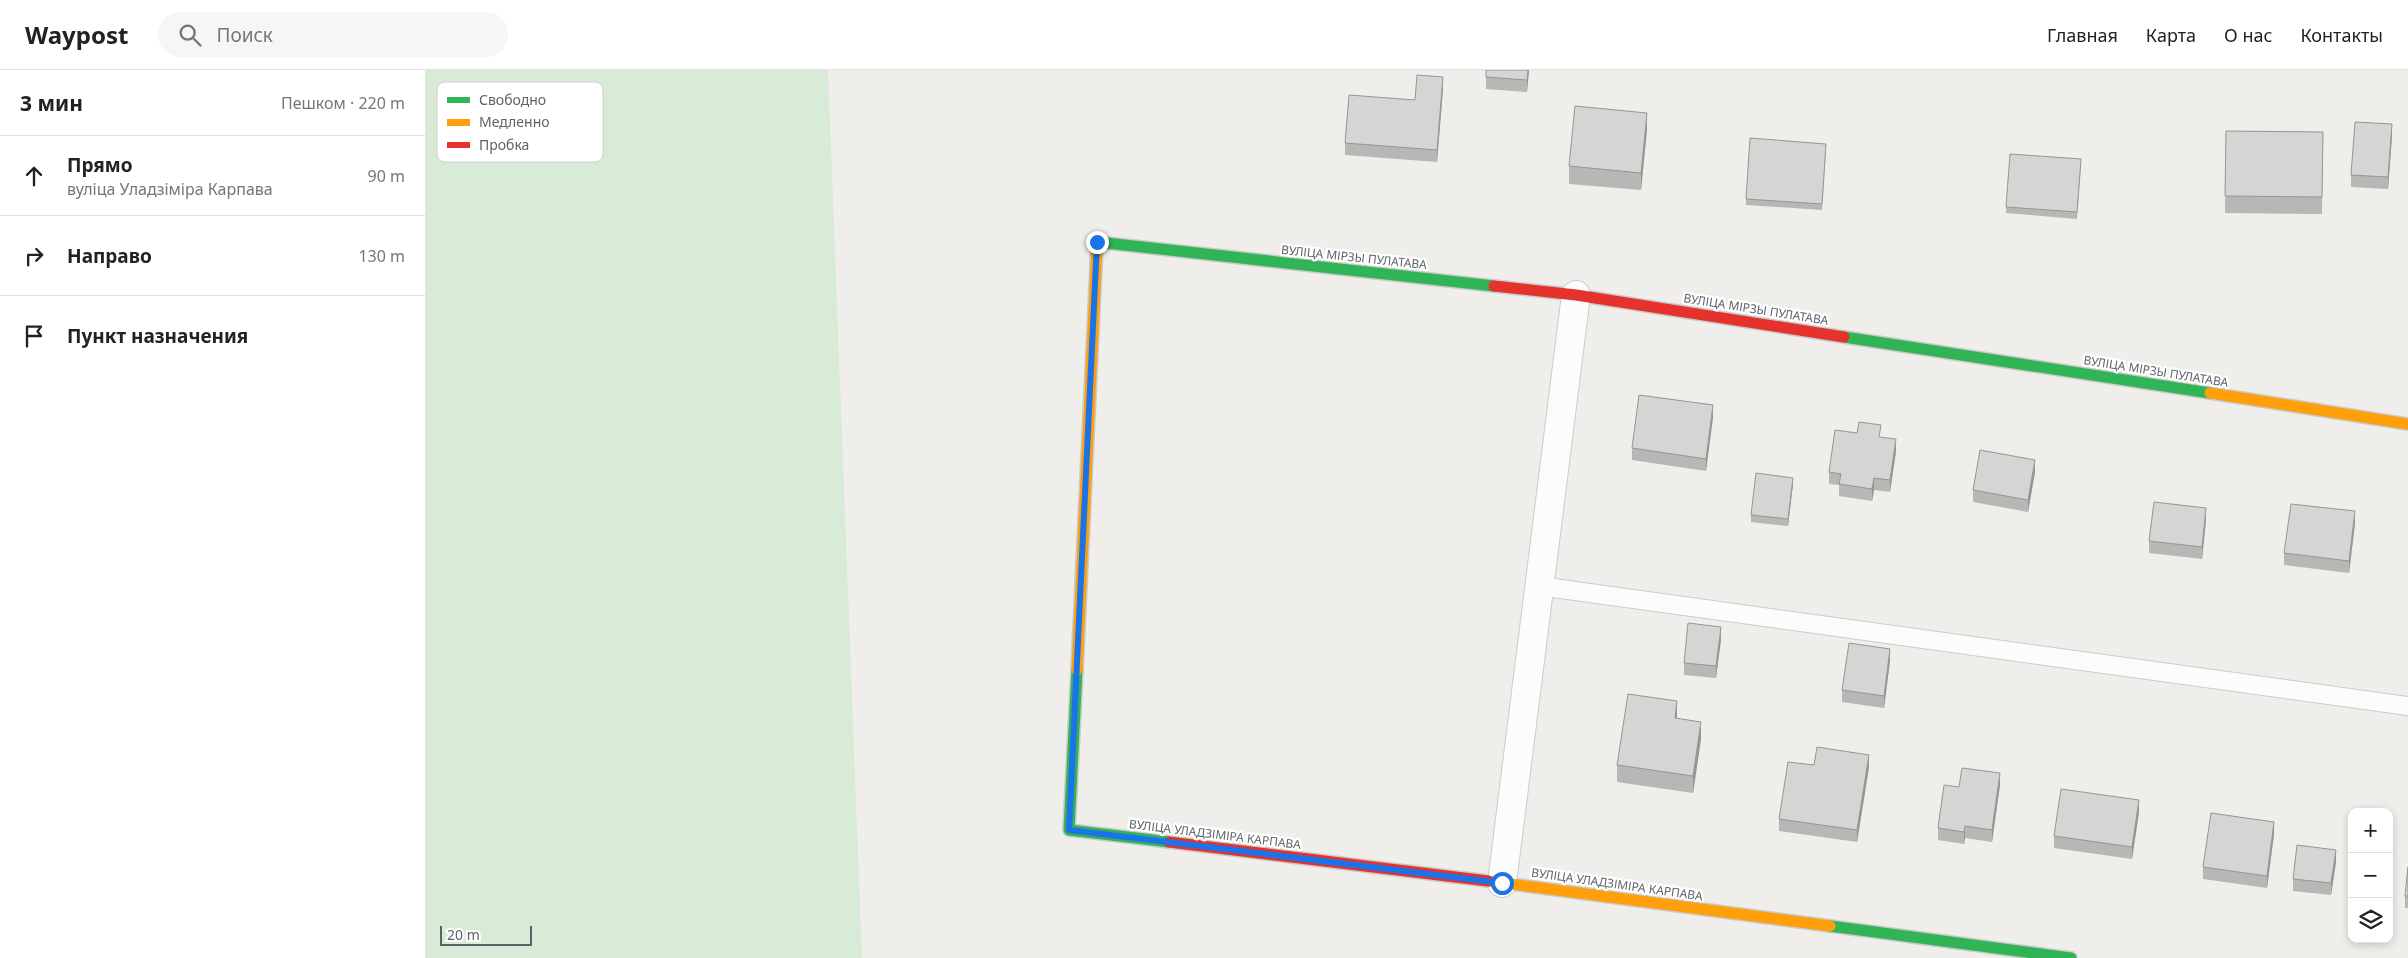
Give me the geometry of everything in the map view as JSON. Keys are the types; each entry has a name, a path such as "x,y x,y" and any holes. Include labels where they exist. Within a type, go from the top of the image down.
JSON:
{"street":[{"name":"ВУЛІЦА МІРЗЫ ПУЛАТАВА","path":"1069,830 1097,242 1576,295 2408,424"},
{"path":"1502,883 1576,295"},
{"name":"ВУЛІЦА УЛАДЗІМІРА КАРПАВА","path":"1069,830 1502,883 2071,958"}],"lane":[{"path":"1539,586 2408,706"}],"green space":[{"path":"425,70 828,70 862,958 425,958"}],"building":[{"path":"1486,70 1528,70 1527,80 1486,77"},
{"path":"1417,75 1443,77 1437,150 1345,143 1349,95 1415,100"},
{"path":"1575,106 1647,113 1641,173 1569,166"},
{"path":"2355,122 2392,124 2388,177 2351,175"},
{"path":"2226,131 2323,132 2322,197 2225,196"},
{"path":"1750,138 1826,144 1822,204 1746,199"},
{"path":"2010,154 2081,159 2077,212 2006,207"},
{"path":"1639,395 1713,405 1706,459 1632,448"},
{"path":"1859,422 1881,425 1879,437 1896,439 1890,480 1874,478 1872,489 1839,484 1841,474 1829,472 1835,430 1857,433"},
{"path":"1980,450 2035,460 2028,500 1973,490"},
{"path":"1756,473 1793,478 1788,519 1751,515"},
{"path":"2154,502 2206,508 2202,547 2149,541"},
{"path":"2291,504 2355,511 2349,561 2284,553"},
{"path":"1688,623 1721,627 1716,666 1684,663"},
{"path":"1849,643 1890,649 1884,696 1842,690"},
{"path":"1628,694 1677,701 1675,718 1701,722 1693,776 1617,765"},
{"path":"1817,747 1869,755 1857,830 1779,819 1788,762 1814,765"},
{"path":"1962,768 2000,773 1992,830 1965,826 1964,832 1938,828 1944,785 1959,787"},
{"path":"2061,789 2139,800 2132,847 2054,836"},
{"path":"2211,813 2274,822 2267,876 2203,867"},
{"path":"2297,845 2336,850 2331,883 2293,879"},
{"path":"2408,867 2408,896 2405,896"}],"traffic: fast":[{"path":"1097,245 1097,242 1494,286"},
{"path":"1844,337 2210,393"},
{"path":"1077,670 1069,830 1169,842"},
{"path":"1830,926 2071,958"}],"traffic: slow":[{"path":"1077,670 1097,245"},
{"path":"2210,393 2408,424"},
{"path":"1488,881 1830,926"}],"traffic: jam":[{"path":"1494,286 1576,295 1844,337"},
{"path":"1169,842 1488,881"}],"route":[{"path":"1097,242 1069,830 1502,883"}]}
